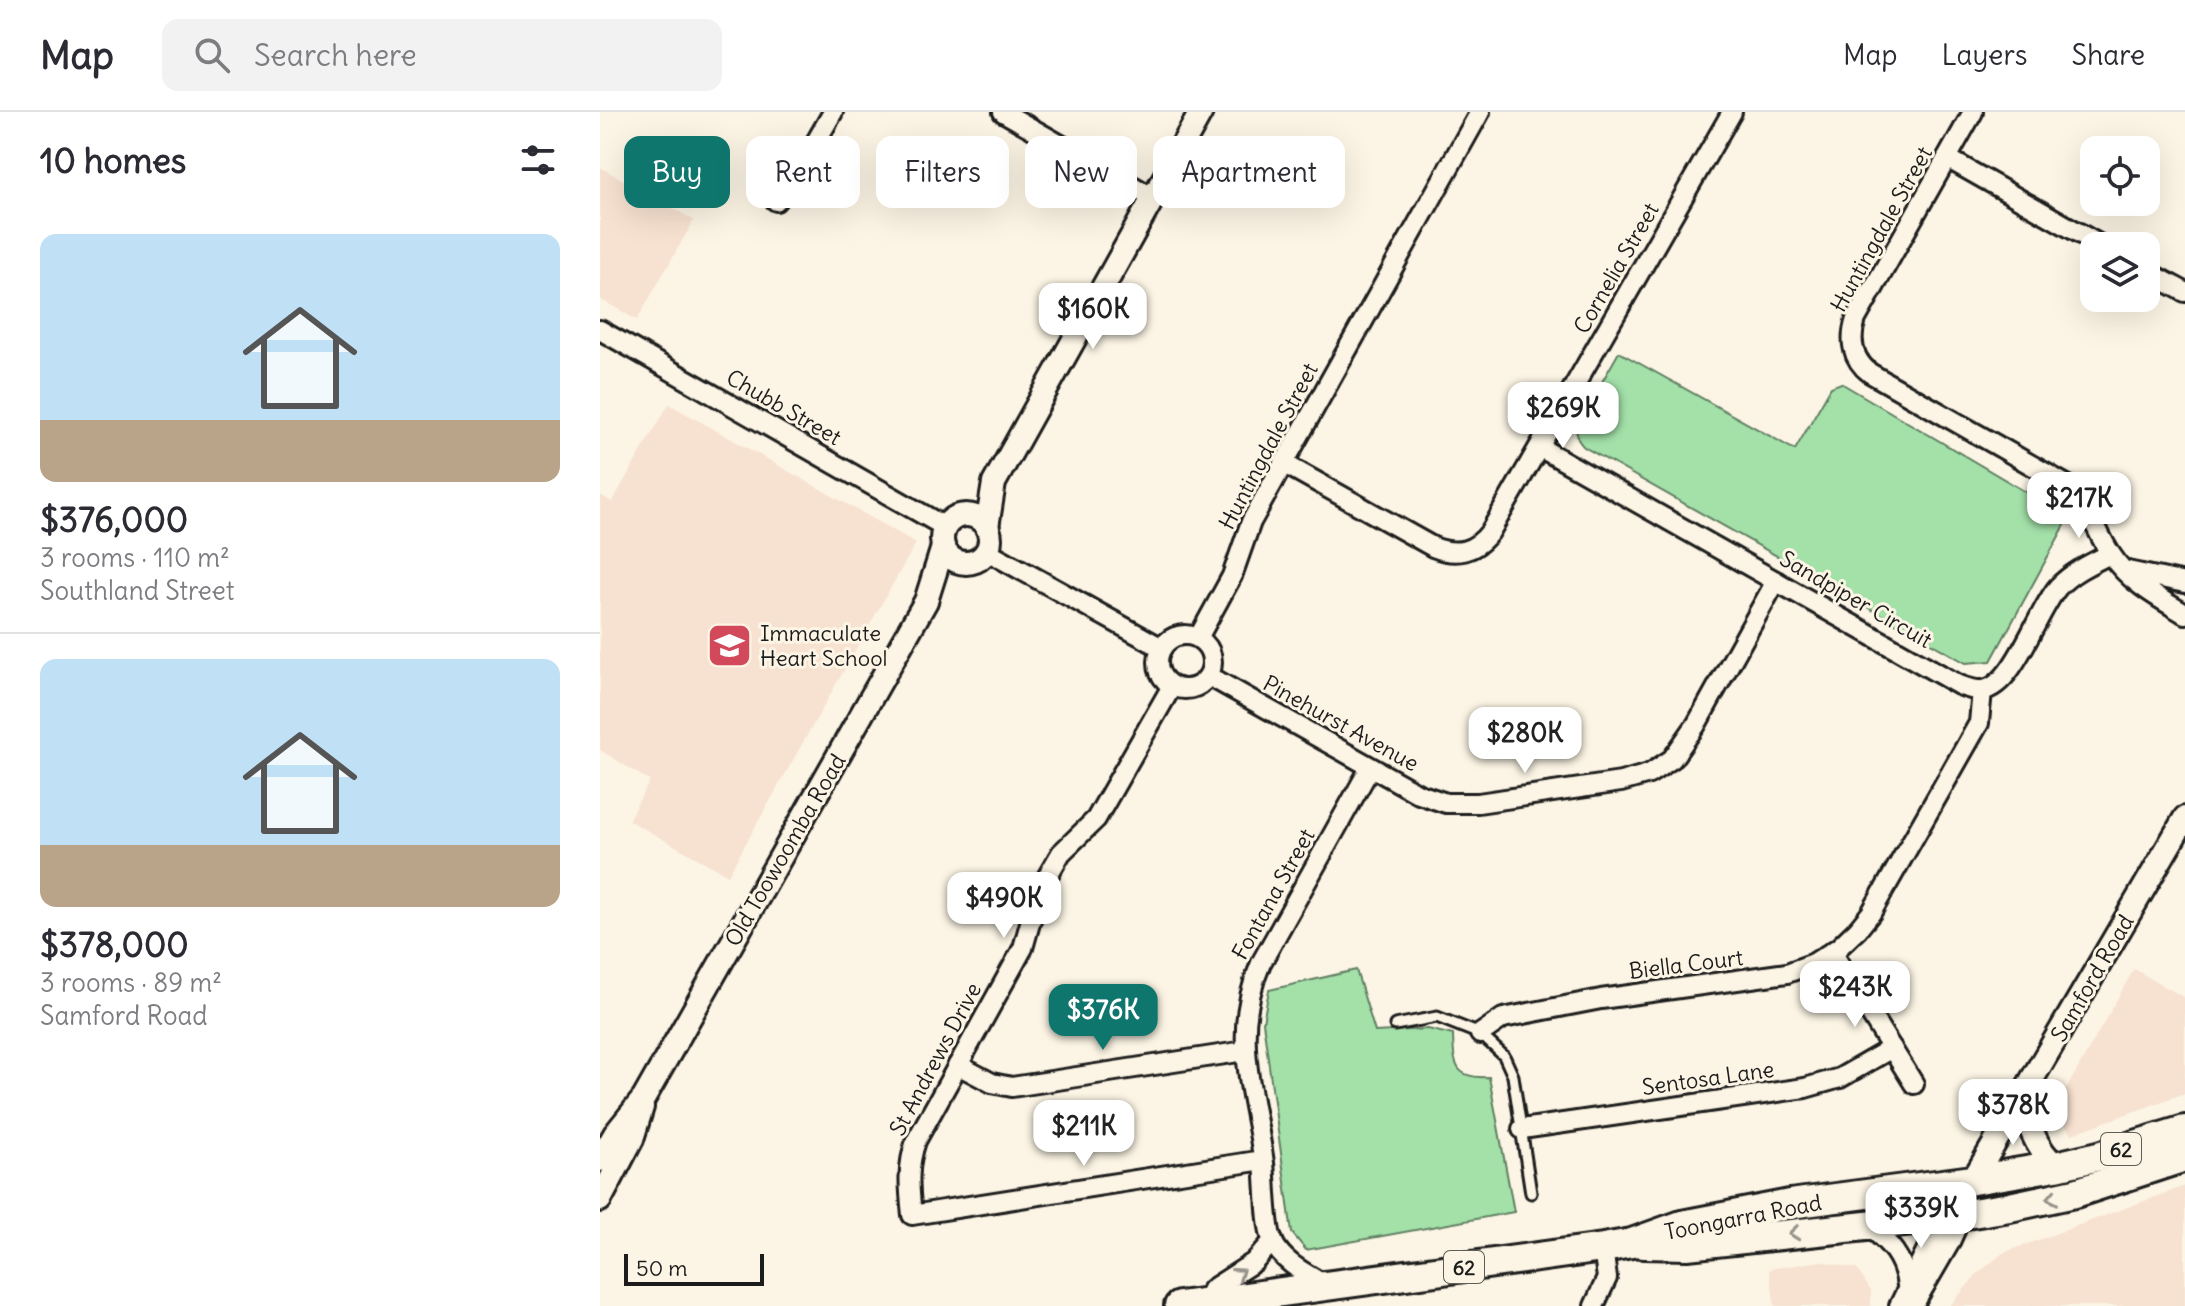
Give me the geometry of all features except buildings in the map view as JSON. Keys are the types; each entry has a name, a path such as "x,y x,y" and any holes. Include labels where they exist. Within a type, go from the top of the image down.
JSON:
{"main road":[{"name":"Toongarra Road","path":"1205,1304 1632,1243 1682,1225 1790,1204 2056,1166 2185,1130"},
{"name":"Toongarra Road","path":"1632,1243 1687,1245 1955,1216 2075,1193 2185,1157"},
{"name":"Samford Road","path":"1955,1216 1973,1180"}],"street":[{"path":"819,136 833,112"},
{"path":"1003,112 1152,197"},
{"name":"Old Toowoomba Road","path":"600,1160 615,1134 644,1098 926,601 949,529 994,483 1201,112"},
{"name":"Huntingdale Street","path":"1198,638 1232,576 1251,522 1480,112"},
{"name":"Cornelia Street","path":"1283,463 1433,547 1456,552 1472,549 1485,539 1541,448 1732,112"},
{"name":"Huntingdale Street","path":"1973,112 1856,319 1852,337 1854,352 1870,373 2070,487 2087,506 2110,554 2140,585 2185,614"},
{"path":"1947,158 2080,234"},
{"path":"2160,279 2185,292"},
{"name":"Chubb Street","path":"600,330 949,529"},
{"name":"Sandpiper Circuit","path":"1541,448 1959,685 1982,690"},
{"name":"Old Toowoomba Road","path":"987,527 994,483"},
{"path":"976,516 987,527 990,539 987,551 967,563 952,559 949,529 976,516"},
{"path":"987,551 1162,648"},
{"path":"1982,690 1998,684 2005,677 2058,587 2077,571 2110,554"},
{"name":"Old Toowoomba Road","path":"926,601 967,563"},
{"path":"2126,570 2185,583"},
{"name":"Pinehurst Avenue","path":"1209,676 1370,768 1432,799 1462,804 1621,782 1649,774 1672,759 1696,725 1776,581"},
{"path":"1182,635 1198,638 1213,658 1209,676 1197,687 1172,686 1160,673 1158,665 1162,648 1182,635"},
{"name":"St Andrews Drive","path":"1172,686 1096,819 1053,864 1034,901 1023,948 916,1141 910,1158 908,1180 912,1215 1263,1160"},
{"name":"Biella Court","path":"1480,1034 1503,1018 1601,999 1779,975 1802,969 1832,952 1858,929 1875,907 1979,723 1982,690"},
{"name":"Fontana Street","path":"1273,1241 1245,1051 1245,1011 1252,984 1370,768"},
{"name":"Samford Road","path":"1973,1180 2185,818"},
{"path":"1832,952 1914,1084"},
{"name":"Sentosa Lane","path":"1522,1129 1805,1088 1840,1078 1892,1048"},
{"path":"958,1065 992,1083 1012,1087 1245,1051"},
{"name":"Old Toowoomba Road","path":"600,1200 632,1139 644,1098"},
{"path":"2022,1098 2028,1128 2046,1157 2056,1166"},
{"name":"Samford Road","path":"1899,1306 1907,1285 1955,1216"},
{"name":"Samford Road","path":"1913,1306 1949,1244 1955,1216"},
{"path":"1868,1226 1884,1238 1900,1257 1907,1285"},
{"path":"1205,1304 1212,1289 1254,1262 1273,1241 1291,1264 1325,1285"},
{"path":"1594,1306 1607,1278 1603,1248"}],"lane":[{"path":"1395,1025 1437,1017 1480,1034 1504,1056 1513,1076 1531,1193"}],"shaded area":[{"path":"600,167 624,181 624,208 673,208 694,220 637,320 600,299"},
{"name":"Immaculate Heart School","path":"669,404 916,543 728,875 628,820 650,781 600,750 600,495 612,502"},
{"path":"2134,969 2185,998 2185,1093 2072,1134 2054,1111"},
{"path":"2185,1186 2185,1306 1950,1306 1977,1274 2003,1253"},
{"path":"1821,1261 1857,1269 1871,1291 1871,1306 1775,1306 1769,1269"}],"green space":[{"path":"1619,352 1795,450 1831,387 1841,383 2053,508 2065,525 1991,661 1966,663 1584,447 1577,437 1578,424"},
{"path":"1356,970 1375,1032 1428,1029 1453,1035 1458,1068 1469,1076 1489,1077 1514,1212 1306,1250 1292,1233 1263,1022 1269,990"}],"place":[{"name":"Immaculate Heart School","path":"729,646"}]}
